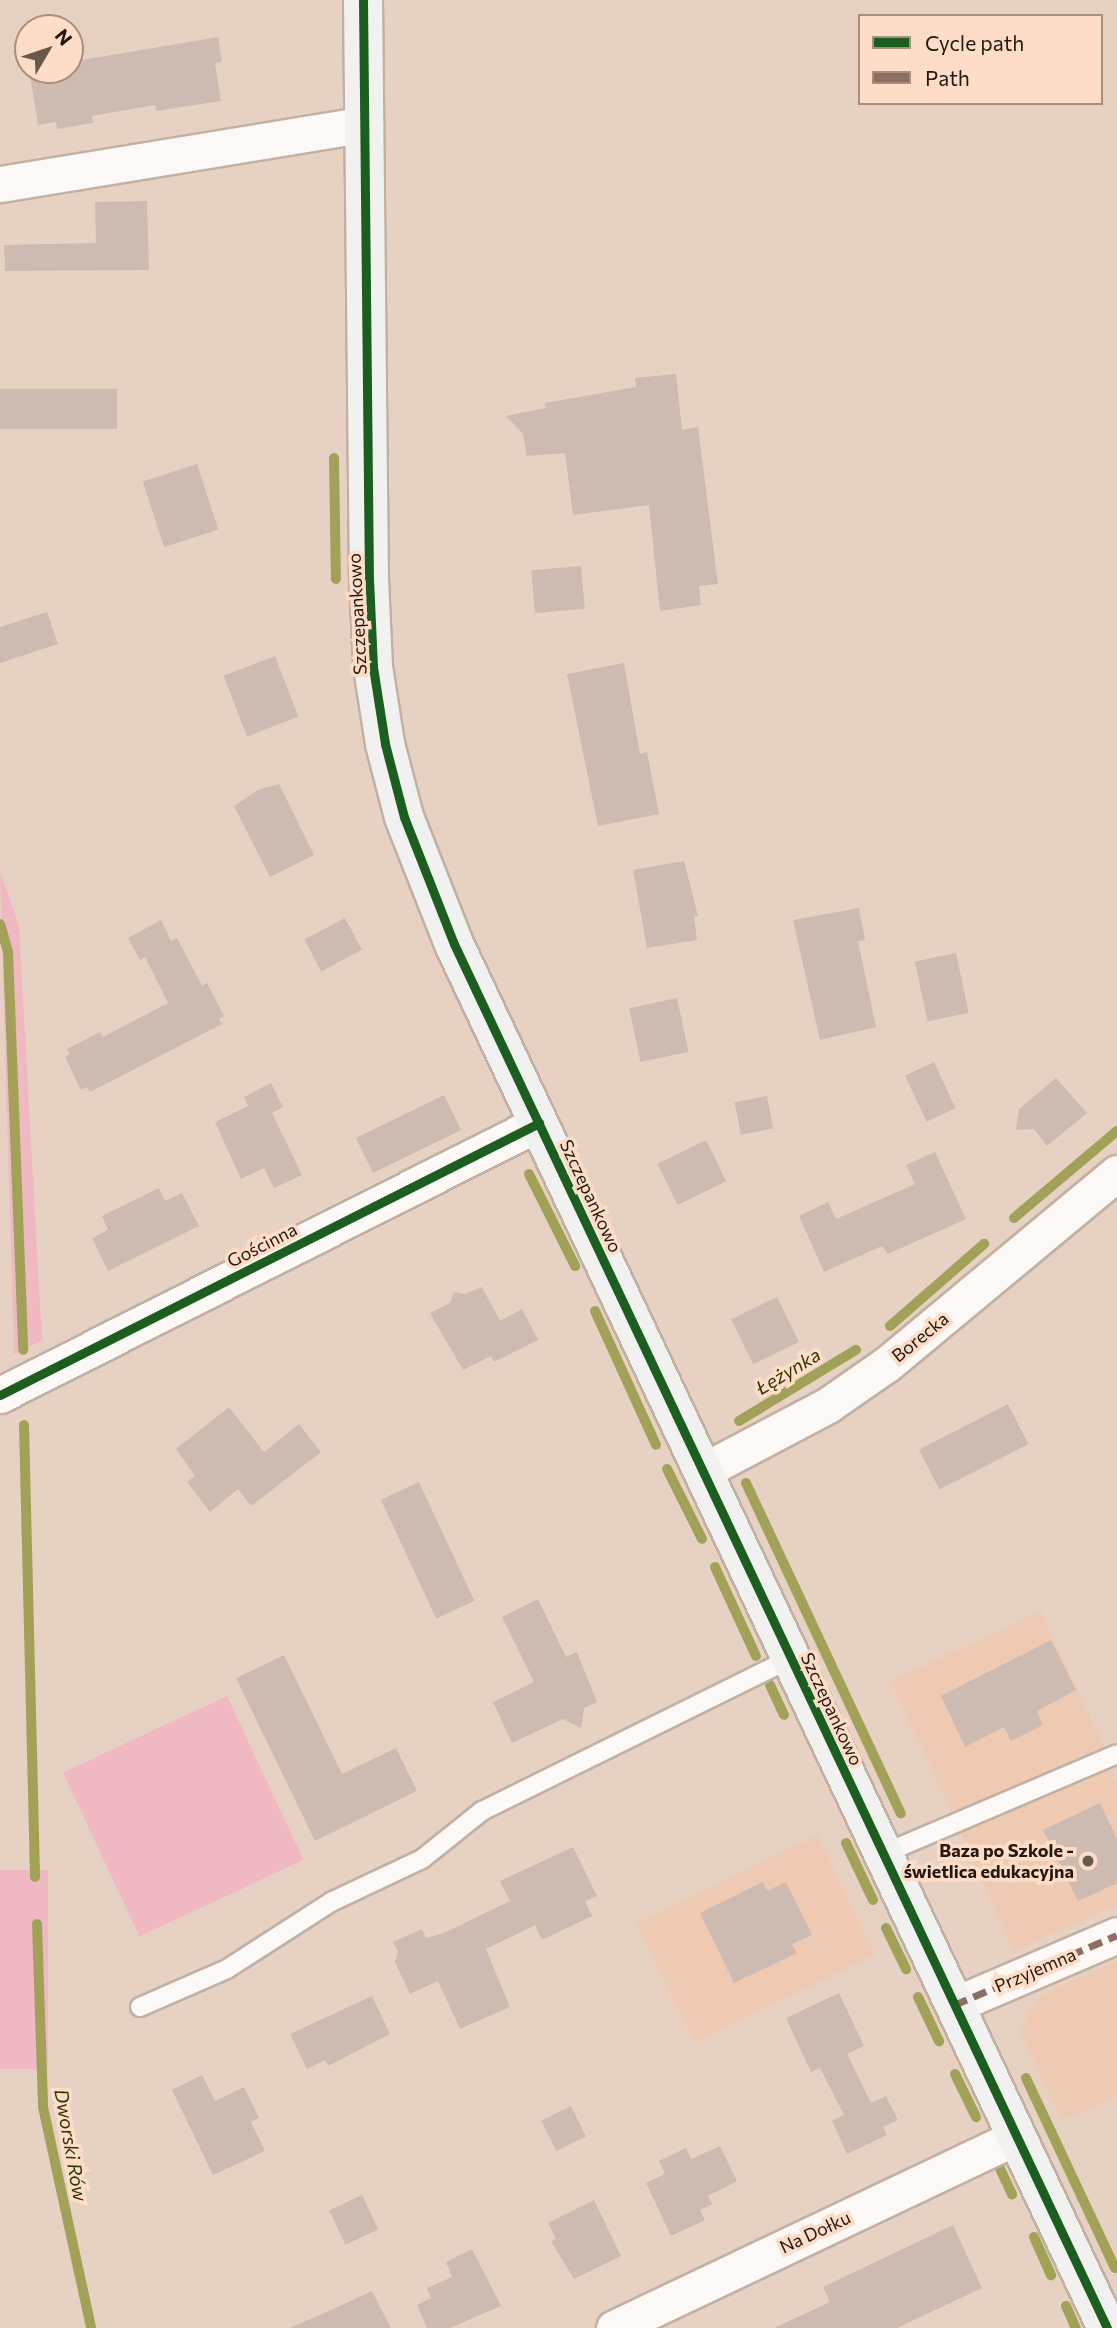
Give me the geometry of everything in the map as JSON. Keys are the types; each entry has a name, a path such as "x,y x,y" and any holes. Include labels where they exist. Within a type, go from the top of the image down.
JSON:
{"street":[{"name":"Szczepankowo","path":"363,0 369,579 373,667 385,744 424,875 1107,2328"},
{"path":"0,184 365,124"},
{"name":"Gościnna","path":"0,1395 539,1123"},
{"name":"Borecka","path":"703,1471 828,1405 872,1375 1117,1173"},
{"name":"Przyjemna","path":"954,2005 1117,1935"},
{"name":"Na Dołku","path":"614,2328 1017,2137"}],"lane":[{"path":"140,2007 227,1969 331,1902 422,1859 482,1811 791,1658"},
{"path":"883,1854 1117,1754"}],"shaded area":[{"path":"0,871 19,925 42,1340 14,1354"},
{"path":"1041,1611 1104,1747 954,1817 891,1681"},
{"path":"227,1696 303,1860 139,1937 63,1772"},
{"path":"1111,1770 1117,1784 1117,1905 1014,1951 961,1833"},
{"path":"817,1835 875,1955 695,2043 636,1923"},
{"path":"0,1870 48,1870 48,2069 0,2069"},
{"path":"1117,1961 1117,2096 1062,2121 1020,2032 1040,1995"}],"building":[{"path":"218,37 222,62 215,63 221,101 156,111 155,105 92,116 93,123 57,129 56,122 38,125 31,84 84,84 84,60"},
{"path":"147,201 149,270 5,271 4,245 96,243 95,202"},
{"path":"676,374 682,430 698,427 718,584 699,586 701,605 660,611 649,505 573,515 565,453 527,456 523,434 506,416 546,408 545,403 636,387 635,378"},
{"path":"0,389 117,389 117,429 0,429"},
{"path":"197,464 218,530 164,547 143,482"},
{"path":"581,566 585,609 535,613 531,570"},
{"path":"47,612 58,644 0,663 0,627"},
{"path":"275,656 298,717 247,736 224,676"},
{"path":"624,663 640,754 647,752 659,814 598,826 567,674"},
{"path":"279,784 314,855 270,877 234,806 258,790"},
{"path":"684,861 698,916 694,917 697,940 647,948 633,870"},
{"path":"859,908 865,940 858,941 876,1027 820,1040 793,920"},
{"path":"345,918 362,950 321,971 304,940"},
{"path":"161,920 171,941 177,938 202,986 207,983 224,1016 219,1019 222,1024 90,1092 87,1087 81,1090 65,1057 70,1054 67,1049 100,1032 103,1037 168,1003 145,957 140,960 128,938"},
{"path":"956,953 969,1013 928,1021 915,962"},
{"path":"677,998 688,1052 641,1062 629,1008"},
{"path":"934,1062 956,1108 927,1122 905,1076"},
{"path":"1056,1078 1087,1113 1047,1146 1034,1129 1016,1130 1019,1109"},
{"path":"271,1083 283,1107 272,1113 302,1175 274,1188 264,1168 241,1179 215,1122 248,1106 244,1097"},
{"path":"444,1095 461,1130 373,1173 356,1138"},
{"path":"767,1096 773,1128 741,1135 735,1102"},
{"path":"706,1140 726,1181 678,1205 657,1164"},
{"path":"935,1152 966,1219 888,1254 882,1246 824,1272 799,1216 828,1202 836,1219 915,1184 906,1165"},
{"path":"159,1188 165,1201 182,1193 199,1226 108,1271 92,1238 108,1230 102,1216"},
{"path":"482,1287 500,1321 522,1309 538,1340 494,1362 491,1356 463,1370 430,1313 450,1303 454,1292 465,1294"},
{"path":"777,1297 799,1342 753,1364 731,1319"},
{"path":"1008,1404 1028,1444 939,1489 919,1449"},
{"path":"229,1407 264,1452 299,1424 321,1452 251,1506 238,1489 210,1512 187,1482 195,1476 176,1449"},
{"path":"419,1482 474,1601 436,1618 381,1500"},
{"path":"538,1599 566,1657 577,1652 597,1702 584,1708 581,1728 563,1719 512,1743 493,1702 534,1682 502,1617"},
{"path":"1051,1640 1076,1690 1037,1711 1043,1725 1011,1741 1004,1727 965,1747 941,1696"},
{"path":"284,1655 342,1774 396,1748 417,1791 315,1841 236,1678"},
{"name":"Baza po Szkole - świetlica edukacyjna","path":"1100,1803 1117,1839 1117,1883 1078,1901 1043,1830"},
{"path":"573,1847 597,1896 585,1901 592,1916 542,1940 535,1925 486,1949 510,2007 460,2029 438,1981 410,1994 395,1962 398,1951 393,1942 422,1929 426,1938 444,1933 510,1901 500,1881"},
{"path":"763,1882 767,1891 786,1882 812,1935 792,1944 797,1953 734,1983 700,1913"},
{"path":"839,1993 864,2046 847,2054 871,2103 886,2096 898,2120 883,2127 887,2135 847,2154 832,2121 844,2115 820,2068 811,2072 786,2018"},
{"path":"372,1996 390,2034 328,2066 325,2060 307,2069 290,2034"},
{"path":"202,2075 215,2101 244,2087 259,2118 251,2122 265,2151 213,2175 172,2090"},
{"path":"571,2106 586,2137 556,2151 541,2120"},
{"path":"720,2146 737,2181 708,2196 712,2204 700,2210 705,2220 671,2236 646,2183 665,2174 659,2161 686,2148 691,2159"},
{"path":"362,2195 378,2229 345,2245 329,2210"},
{"path":"594,2200 621,2256 574,2279 551,2241 556,2239 548,2223"},
{"path":"953,2225 982,2288 897,2328 774,2328 830,2302 823,2287"},
{"path":"472,2249 501,2306 450,2328 427,2328 417,2305 431,2298 427,2288 452,2277 446,2262"},
{"path":"372,2291 391,2328 290,2328 342,2305"}],"waterway":[{"path":"334,458 336,579"},
{"name":"Dworski Rów","path":"0,924 8,952 23,1350"},
{"name":"Łężynka","path":"1014,1218 1117,1131"},
{"path":"529,1174 575,1266"},
{"name":"Łężynka","path":"890,1326 984,1244"},
{"path":"595,1311 656,1445"},
{"name":"Łężynka","path":"739,1421 856,1350"},
{"name":"Dworski Rów","path":"24,1425 35,1877"},
{"path":"667,1469 702,1539"},
{"path":"746,1483 901,1814"},
{"path":"715,1567 756,1656"},
{"path":"770,1685 784,1715"},
{"path":"846,1843 873,1900"},
{"name":"Dworski Rów","path":"37,1924 43,2107 91,2328"},
{"path":"886,1928 906,1969"},
{"path":"918,1997 939,2041"},
{"path":"955,2074 976,2117"},
{"path":"1026,2078 1115,2268"},
{"path":"996,2160 1012,2194"},
{"path":"1034,2237 1051,2275"},
{"path":"1066,2306 1076,2328"}],"marked path":[{"path":"954,2005 1117,1935"}],"cycle path":[{"path":"363,0 369,579 373,667 385,744 404,817 454,944 1107,2328"},
{"path":"0,1395 539,1123"}],"place":[{"name":"Baza po Szkole - świetlica edukacyjna","path":"1088,1861"}]}
